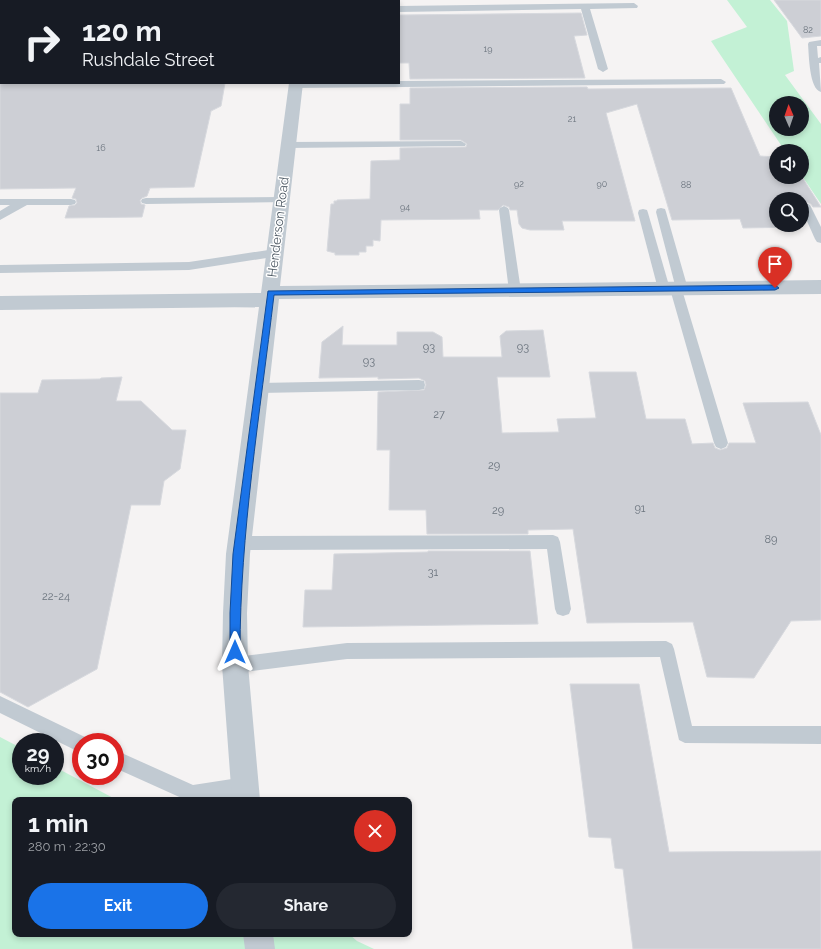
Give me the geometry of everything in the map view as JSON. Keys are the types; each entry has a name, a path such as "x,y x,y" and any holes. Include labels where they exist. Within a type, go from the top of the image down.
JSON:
{"street":[{"name":"Henderson Road","path":"246,793 235,665 235,613 240,543 296,84"},
{"path":"0,303 515,291 821,287"},
{"path":"258,937 260,949"}],"lane":[{"path":"400,9 634,6"},
{"path":"585,7 603,69"},
{"path":"821,43 812,44 818,60 817,84 821,89"},
{"path":"400,84 721,82"},
{"path":"288,145 461,144"},
{"path":"146,201 281,200"},
{"path":"0,202 70,202"},
{"path":"0,216 25,202"},
{"path":"504,210 515,291"},
{"path":"661,212 674,289"},
{"path":"643,213 674,289 720,443"},
{"path":"809,214 821,239"},
{"path":"0,269 189,266 275,254"},
{"path":"259,388 419,385"},
{"path":"240,543 552,542 563,610"},
{"path":"235,665 347,650 666,649 685,734 821,735"},
{"path":"0,704 72,740"},
{"path":"124,764 193,794 246,793"}],"green space":[{"path":"727,0 770,0 787,21 794,71 785,75 800,96 769,96 769,127 711,41 747,27"},
{"path":"809,108 821,124 821,204 807,184 809,184 809,144 780,144 775,136 809,136"},
{"path":"0,737 12,743 12,785 64,785 64,772 72,776 72,785 89,785 111,797 12,797 12,937 352,937 357,941 374,949 0,949"}],"building":[{"path":"774,0 821,0 821,36 802,38"},
{"path":"581,13 587,35 574,36 585,78 410,79 409,63 400,63 400,15"},
{"path":"0,84 225,84 221,106 211,111 194,187 150,188 147,196 140,200 141,204 145,205 142,217 65,218 69,206 77,203 76,199 72,198 76,188 0,189"},
{"path":"410,88 731,88 760,156 769,157 769,184 806,184 821,207 813,207 809,203 809,192 769,192 769,228 743,228 740,219 672,220 637,104 606,113 635,221 562,221 564,230 530,230 522,228 519,224 517,210 510,210 509,207 503,205 498,210 479,210 480,219 381,220 380,241 373,240 373,246 366,246 366,252 359,252 359,255 335,255 335,253 327,251 331,204 334,204 334,201 337,200 370,199 371,161 400,160 400,148 466,147 467,144 461,140 400,140 400,104 410,104"},
{"path":"343,326 342,345 397,345 397,332 433,332 442,337 443,357 502,357 500,336 506,331 543,330 550,377 497,377 502,433 559,432 557,419 596,418 589,372 636,372 646,419 685,419 692,444 713,443 715,448 720,450 727,448 729,443 756,443 743,403 808,402 821,435 821,620 791,621 754,678 707,677 693,622 587,623 573,529 528,530 528,534 427,534 426,510 389,510 390,450 377,450 378,392 424,390 426,385 425,381 419,378 319,378 322,342"},
{"path":"122,377 116,401 141,401 172,430 186,430 180,469 164,481 160,505 131,505 97,669 28,707 0,692 0,393 38,393 42,380"},
{"path":"428,551 530,551 538,624 303,627 305,590 332,590 334,554"},
{"path":"570,684 639,684 669,852 821,851 821,949 633,949 623,869 615,868 611,838 589,837"}],"route":[{"path":"235,652 238,554 270,293 775,288"}]}
